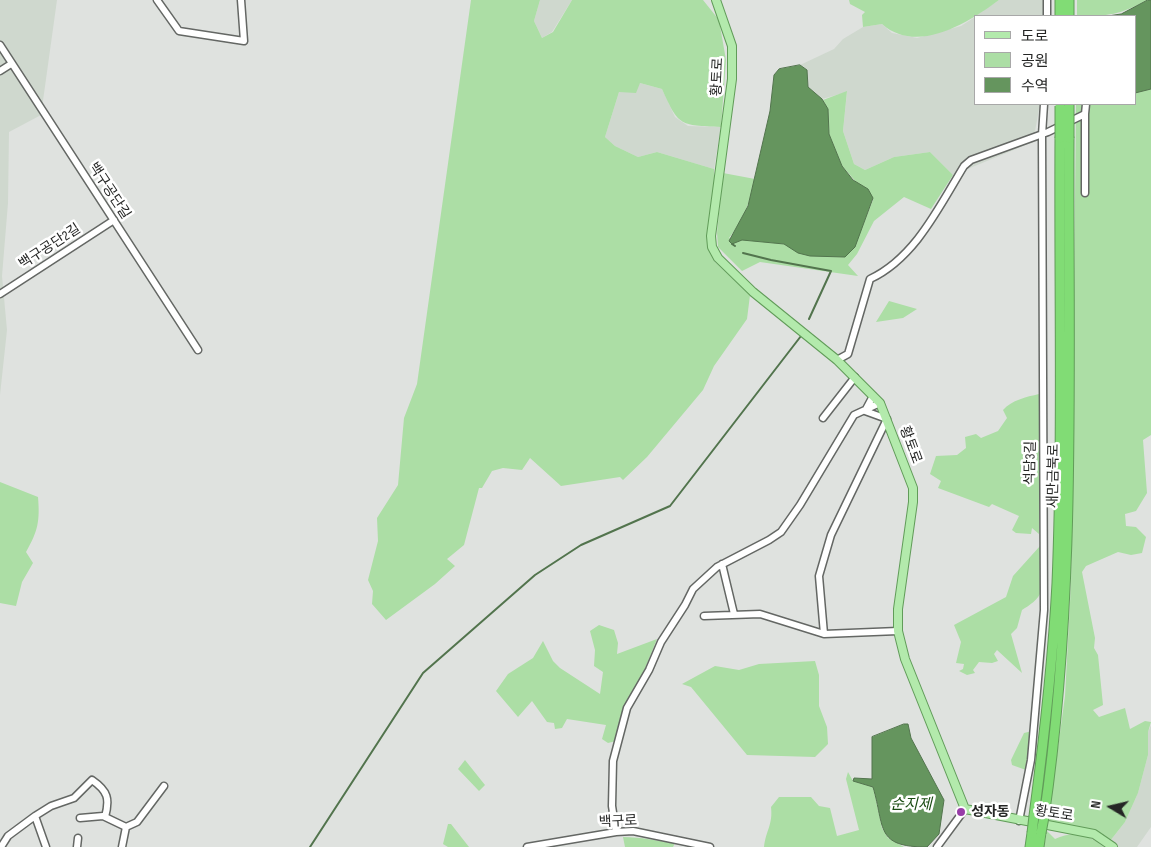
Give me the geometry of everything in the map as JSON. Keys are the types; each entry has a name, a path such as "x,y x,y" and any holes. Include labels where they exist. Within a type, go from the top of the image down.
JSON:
{"highway":[{"path":"1060,0 1060,15"},
{"path":"1069,0 1069,15"},
{"name":"새만금북로","path":"1039,847 1037,833 1052,667 1057,583 1064,105"},
{"name":"새만금북로","path":"1030,847 1037,833"}],"main road":[{"name":"황토로","path":"716,0 732,46 732,79 720,160 712,247 718,258 753,292 837,360 880,403 912,488 913,502 898,609 898,631 905,659 965,809 1019,821 1094,834 1113,847"}],"street":[{"path":"157,0 179,31 244,41 242,0"},
{"path":"1047,0 1047,15"},
{"name":"백구공단길","path":"0,45 198,350"},
{"path":"0,71 11,64"},
{"name":"석담3길","path":"1019,821 1031,760 1044,610 1042,135 1044,105"},
{"path":"1085,193 1086,105"},
{"path":"837,360 848,354 870,279 887,271 905,256 964,166 971,160 1042,135 1085,114"},
{"name":"백구공단2길","path":"0,294 114,220"},
{"path":"823,418 855,377"},
{"path":"865,411 873,396"},
{"path":"616,832 612,806 613,761 626,708 649,670 661,642 686,605 693,589 722,564 781,532 800,506 854,415 880,403"},
{"path":"824,634 819,576 831,535 887,419 865,411"},
{"path":"722,564 734,614"},
{"path":"704,616 760,614 824,634 898,631"},
{"path":"1,847 8,836 35,816 51,806 74,798 92,780 103,788 108,804 105,817"},
{"path":"80,818 105,817 126,827 138,822 164,786"},
{"path":"937,847 965,809"},
{"path":"35,816 46,847"},
{"path":"122,847 126,827"},
{"name":"백구로","path":"527,847 616,832 633,831 710,847"},
{"path":"77,847 78,838"}],"shaded area":[{"path":"0,0 57,0 41,115 9,132 8,203 2,276 7,330 0,395"},
{"path":"540,0 572,0 552,32 542,38 534,21"},
{"path":"999,0 1044,0 1043,15 976,15"},
{"path":"974,18 974,105 1040,105 1033,142 953,175 930,152 894,157 865,170 854,164 843,131 847,92 822,99 808,87 807,70 800,65 834,49 843,39 863,27 882,24 892,33 917,38 961,26"},
{"path":"640,83 662,89 675,117 688,126 721,127 714,169 657,152 638,157 615,146 605,137 619,92"},
{"path":"1151,725 1151,827 1137,847 1118,847 1110,841 1125,822 1138,793 1148,755 1148,732"}],"green space":[{"path":"471,0 540,0 534,21 542,38 553,32 572,0 703,0 719,20 726,60 721,127 697,126 683,122 673,111 662,89 640,83 636,93 619,92 605,137 615,146 638,157 657,152 714,169 714,261 750,295 747,319 714,366 703,390 647,457 623,480 620,477 561,486 530,458 522,470 503,468 492,471 482,488 479,488 464,545 447,559 455,566 435,584 386,620 372,604 373,591 368,580 378,541 377,518 398,485 404,418 417,384"},
{"path":"849,0 999,0 958,26 926,36 911,37 896,33 882,24 863,27 862,15 865,12 850,4"},
{"path":"1077,0 1148,0 1114,14 1077,15"},
{"path":"1151,89 1151,435 1143,440 1147,493 1136,511 1125,514 1126,526 1136,527 1146,537 1142,553 1131,555 1118,552 1086,566 1082,572 1095,638 1094,648 1098,655 1103,705 1093,710 1099,717 1125,708 1130,729 1145,721 1151,722 1148,732 1148,755 1138,793 1125,822 1110,841 1048,822 1065,696 1071,584 1076,105 1136,105 1136,93"},
{"path":"847,91 843,131 854,164 865,170 894,157 930,152 953,175 931,209 904,197 874,221 857,254 848,265 858,276 760,262 742,271 718,247 717,233 723,173 755,179 746,210 729,238 784,244 861,230 873,200 868,189 857,183 842,166 829,134 828,110 823,100"},
{"path":"889,301 917,309 903,318 876,322"},
{"path":"1039,394 1039,534 1032,528 1031,534 1016,533 1012,530 1019,516 992,504 989,507 938,488 941,481 930,474 936,456 957,455 966,448 965,437 976,434 981,438 998,431 1007,418 1003,410 1020,399"},
{"path":"0,482 38,497 39,513 37,526 26,552 33,563 22,582 16,606 0,603"},
{"path":"1040,546 1043,568 1042,590 1031,604 1022,610 1017,628 1011,634 1022,673 997,650 994,654 998,661 992,663 979,662 973,670 975,673 967,675 959,671 963,669 964,664 956,663 961,642 954,625 1006,597 1013,576"},
{"path":"599,625 614,630 618,643 617,654 657,639 644,671 623,709 616,741 608,743 602,739 606,725 567,719 562,728 555,729 554,723 547,722 532,701 518,717 496,691 508,674 533,658 543,641 553,661 560,668 600,694 603,672 594,666 595,650 590,631"},
{"path":"815,661 819,675 819,706 827,727 828,744 815,757 747,755 691,687 682,684 715,666 739,670 759,664"},
{"path":"1032,731 1026,770 1012,765 1011,760 1024,733"},
{"path":"465,760 485,785 479,791 458,769"},
{"path":"848,772 853,781 873,787 882,828 888,838 904,847 764,847 771,818 771,807 779,797 811,797 819,806 830,808 837,836 859,830 846,779"},
{"path":"448,824 451,824 469,847 448,847 443,844"},
{"path":"1047,831 1055,839 1074,834 1086,836 1104,847 1044,847"},
{"path":"623,837 675,843 673,847 625,847"}],"water":[{"path":"1151,0 1151,89 1136,93 1136,15 1114,15 1121,14"},
{"path":"800,65 807,70 808,87 822,99 828,109 829,134 842,166 853,180 868,189 873,198 855,247 845,257 810,256 798,253 784,244 742,240 732,244 729,241 748,206 770,111 774,75 779,69"},
{"name":"순지제","path":"908,724 911,738 944,800 939,834 927,847 910,846 890,839 882,824 873,787 853,781 854,778 872,779 872,737"}],"waterway":[{"path":"743,253 831,271 809,319"},
{"path":"310,847 423,673 535,575 581,545 670,506 801,336"}],"place":[{"name":"성자동","path":"961,812"}]}
